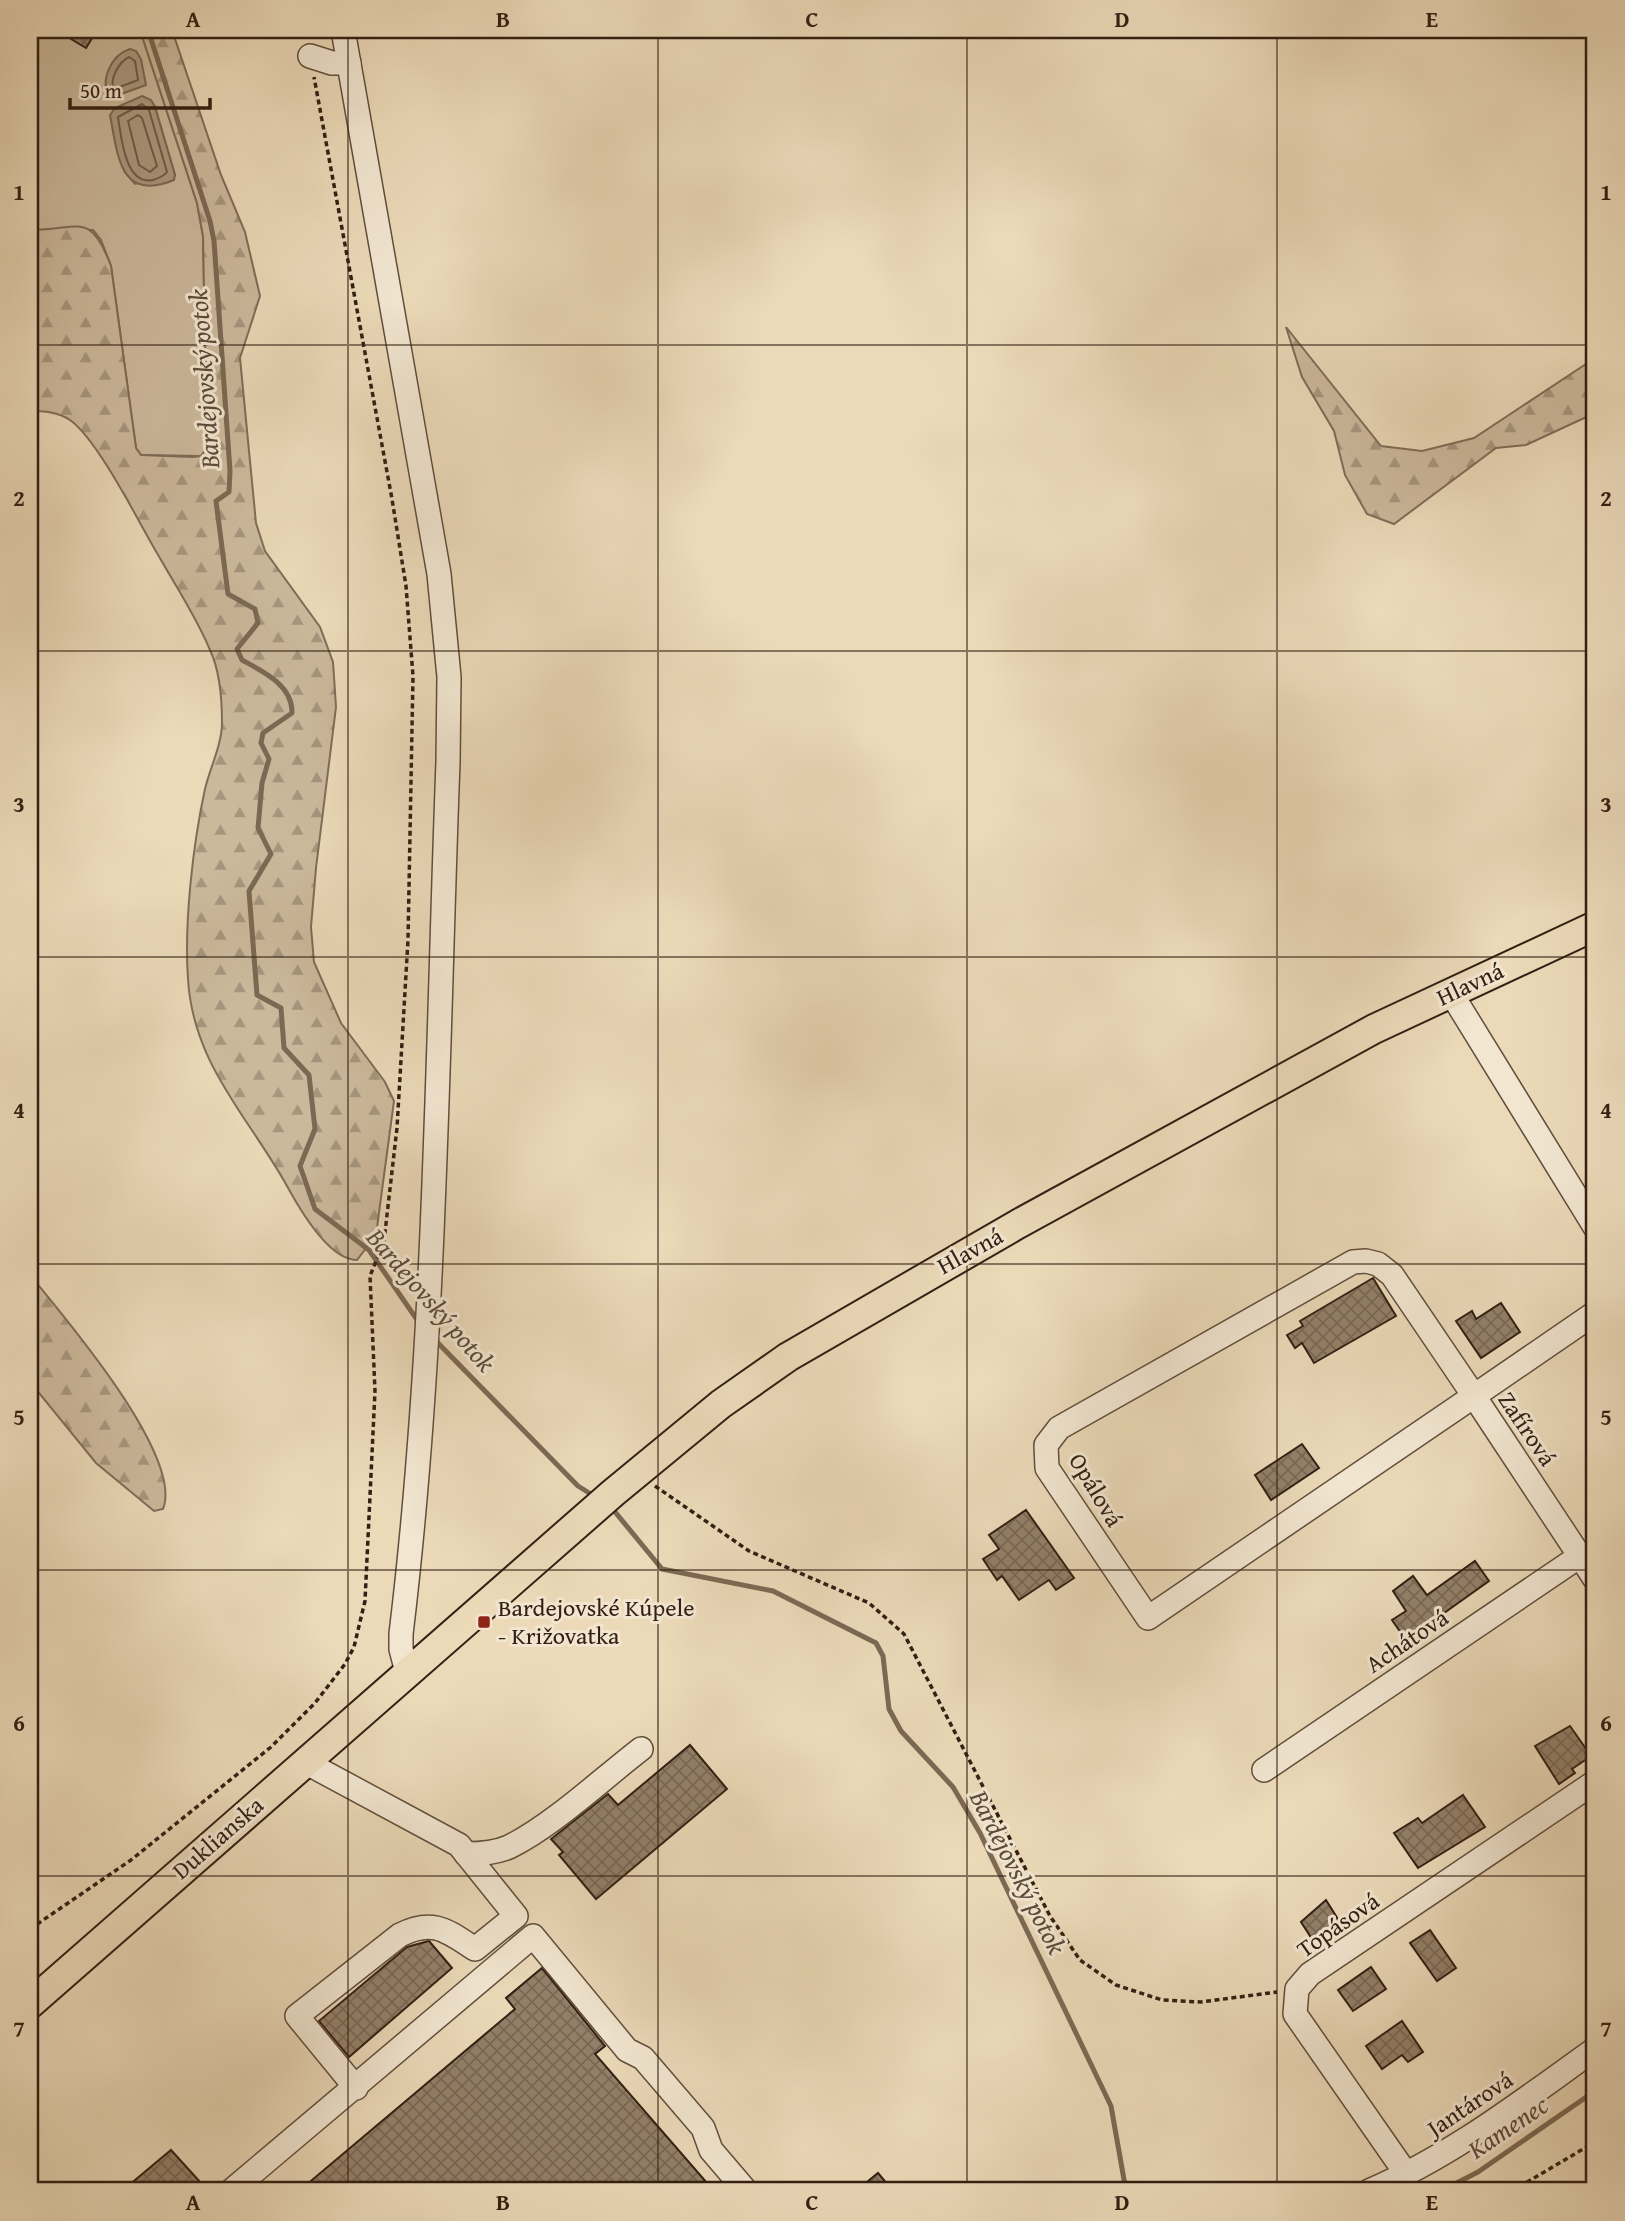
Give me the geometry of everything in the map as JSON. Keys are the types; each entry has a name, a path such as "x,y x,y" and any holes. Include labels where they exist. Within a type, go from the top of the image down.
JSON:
{"main road":[{"name":"Hlavná","path":"407,1672 637,1472 721,1404 823,1334 1298,1069 1451,993 1595,926"},
{"name":"Duklianska","path":"30,2004 407,1672"}],"street":[{"path":"343,30 431,519 447,646 449,762 426,1346 414,1536 401,1634 401,1649 407,1672"},
{"path":"310,56 332,63 349,63"},
{"path":"1451,993 1595,1227"},
{"name":"Opálová","path":"1353,1262 1378,1264 1392,1275 1474,1396 1148,1618 1047,1468 1046,1445 1059,1428 1353,1262"},
{"name":"Zafírová","path":"1595,1313 1474,1396 1595,1579"},
{"name":"Achátová","path":"1264,1770 1580,1556"},
{"path":"466,1854 497,1851 528,1836 641,1748"},
{"path":"305,1762 459,1845 627,2050 643,2059 703,2128 711,2150 746,2191"},
{"name":"Topásová","path":"1407,2175 1295,2014 1297,1989 1310,1974 1595,1782"},
{"path":"356,2088 297,2016 400,1935 416,1927 442,1928 475,1949 516,1916"},
{"path":"231,2191 533,1936"},
{"name":"Jantárová","path":"1369,2191 1407,2175 1453,2149 1595,2049"}],"path":[{"path":"30,1929 131,1860 256,1761 315,1703 345,1664 354,1647 365,1601 375,1391 372,1268 381,1250 397,1128 407,953 413,665 406,586 392,499 310,56"},
{"path":"637,1472 749,1550 869,1603 904,1634 1050,1916 1080,1960 1116,1985 1163,2000 1201,2002 1297,1989"},
{"path":"1512,2191 1595,2142"}],"green space":[{"path":"30,30 140,30 197,203 203,236 207,448 201,456 141,455 136,448 111,266 101,240 93,230 30,230","holes":["155,107 175,175 135,184 124,171"]},
{"path":"140,30 172,30 221,175 245,232 260,296 240,358 256,523 265,551 320,627 333,662 336,707 316,868 311,927 314,962 341,1023 385,1082 394,1101 376,1235 357,1260 336,1252 307,1219 211,1063 192,1009 187,957 190,884 201,811 222,723 220,686 213,658 192,613 93,445 81,430 65,417 51,412 30,411 30,230 81,227 97,237 111,266 136,448 141,455 193,457 201,456 207,448 203,236 197,203"},
{"path":"1286,327 1381,446 1422,451 1474,438 1595,358 1595,413 1526,445 1496,448 1394,524 1367,514 1345,475 1334,431 1302,377"},
{"path":"30,1275 93,1354 139,1423 156,1456 165,1485 163,1509 154,1511 96,1463 30,1382"}],"water":[{"path":"130,49 136,51 141,59 146,85 110,98 106,84 109,69 117,57"},
{"path":"142,96 151,100 155,107 175,175 174,180 156,185 142,185 132,180 125,171 116,146 110,115 115,108"}],"building":[{"path":"56,30 97,30 86,48"},
{"path":"1373,1278 1396,1316 1314,1363 1302,1343 1295,1348 1287,1335 1303,1326 1300,1321"},
{"path":"1501,1303 1520,1332 1481,1358 1456,1321 1472,1311 1476,1319"},
{"path":"1302,1444 1319,1468 1271,1500 1255,1475"},
{"path":"1026,1510 1074,1578 1056,1590 1049,1580 1019,1600 1002,1576 997,1580 983,1559 999,1549 989,1535"},
{"path":"1475,1561 1489,1581 1406,1640 1392,1620 1406,1611 1393,1591 1413,1576 1427,1595"},
{"path":"1570,1726 1591,1756 1572,1769 1575,1773 1559,1784 1535,1746"},
{"path":"690,1745 727,1789 596,1899 559,1855 563,1852 551,1839 608,1794 618,1805"},
{"path":"1463,1795 1485,1827 1418,1868 1394,1833 1418,1818 1422,1823"},
{"path":"1326,1900 1341,1924 1314,1942 1301,1922"},
{"path":"1430,1930 1456,1968 1437,1981 1410,1943"},
{"path":"429,1941 452,1968 349,2057 319,2021 407,1947"},
{"path":"1371,1967 1386,1989 1353,2011 1338,1990"},
{"path":"542,1968 605,2046 595,2054 714,2191 299,2191 515,2009 506,1998"},
{"path":"1402,2021 1423,2052 1408,2062 1402,2055 1382,2069 1366,2046"},
{"path":"171,2150 201,2183 192,2191 122,2191"},
{"path":"878,2173 893,2191 856,2191"}],"waterway":[{"name":"Bardejovský potok","path":"148,30 210,221 214,241 230,471 229,492 216,501 228,594 255,609 258,623 237,649 242,660 275,680 291,703 292,713 263,733 261,743 269,759 262,783 258,828 271,854 249,891 257,995 281,1008 284,1048 309,1075 315,1129 300,1166 315,1209 369,1250 420,1324"},
{"name":"Bardejovský potok","path":"434,1339 578,1486 594,1496"},
{"name":"Bardejovský potok","path":"611,1507 662,1569 773,1591 876,1643 883,1656 889,1709 901,1731 953,1787 980,1833 1111,2106 1126,2191"},
{"name":"Kamenec","path":"1441,2191 1478,2172 1595,2091"}],"place":[{"name":"Bardejovské Kúpele - Križovatka","path":"484,1622"}]}
